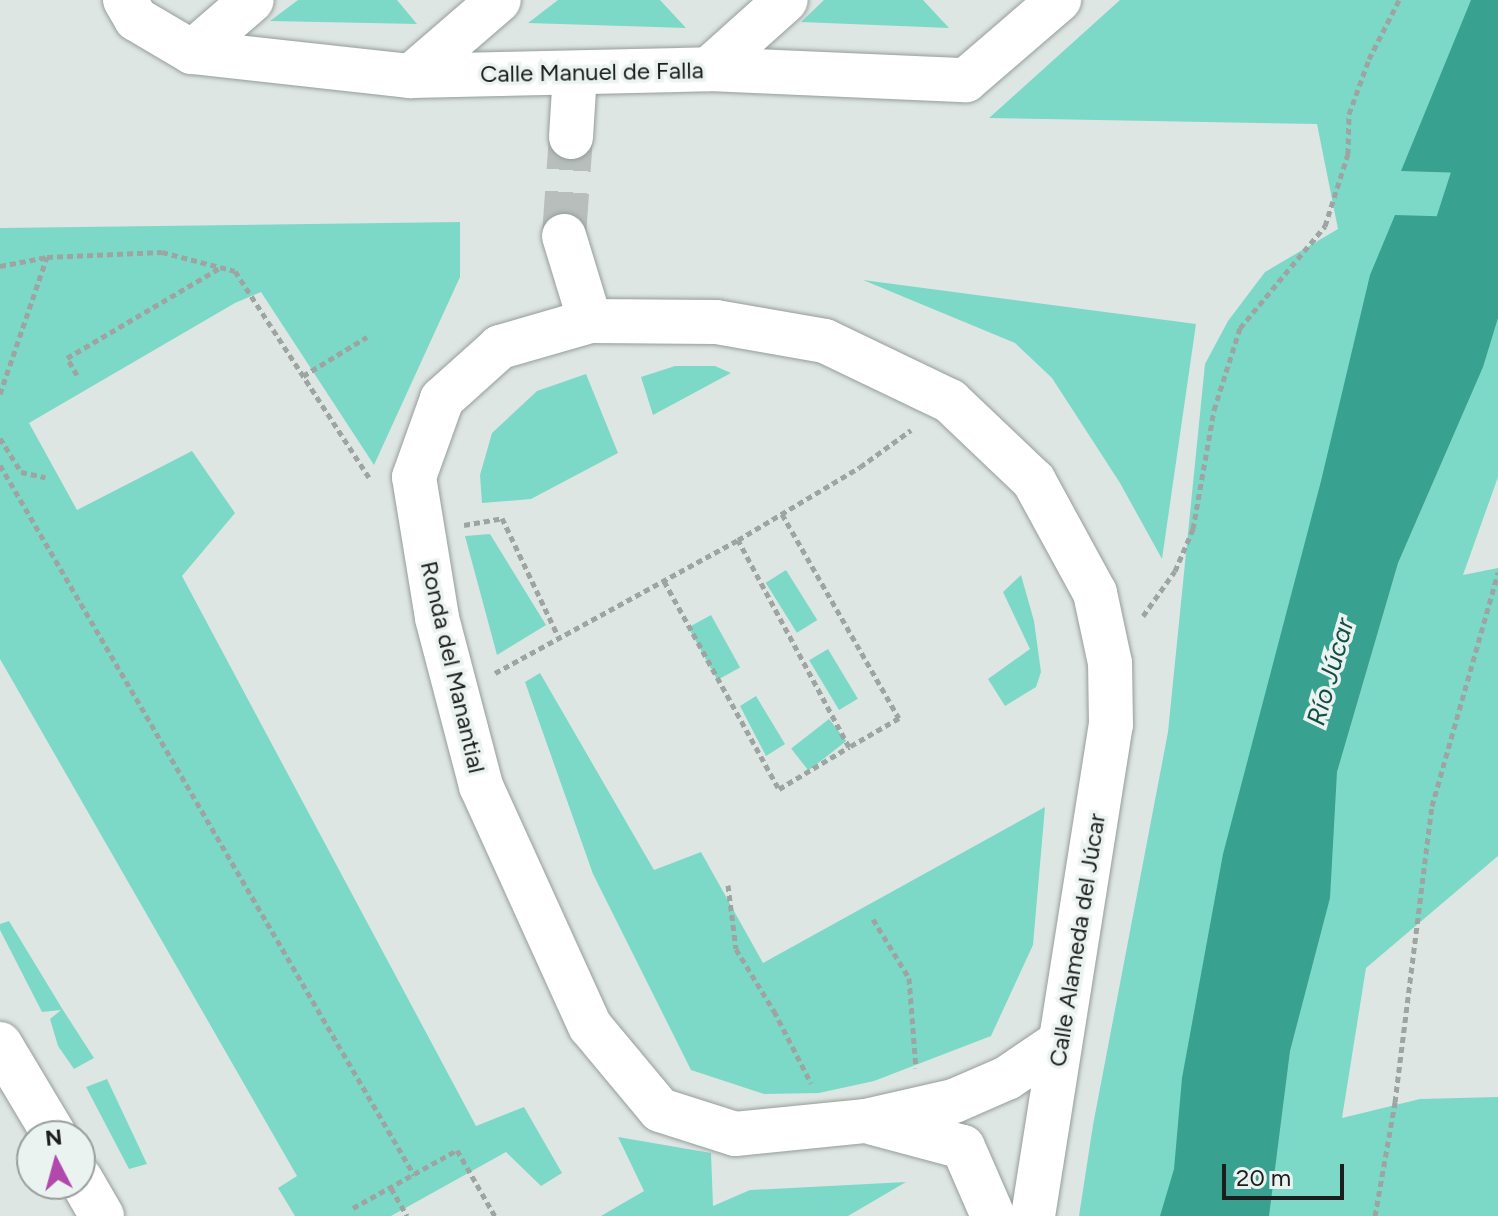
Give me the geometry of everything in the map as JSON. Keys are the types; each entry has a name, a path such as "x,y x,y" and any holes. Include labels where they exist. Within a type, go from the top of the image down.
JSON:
{"street":[{"path":"192,52 252,0"},
{"path":"411,76 499,0"},
{"path":"709,69 786,0"},
{"name":"Calle Manuel de Falla","path":"141,6 192,52 411,76 709,69 966,80 1059,0"},
{"path":"571,137 575,73"},
{"path":"564,236 590,321"},
{"name":"Ronda del Manantial","path":"1060,1042 1007,1078 954,1101 850,1123 735,1134 660,1110 590,1026 481,786 437,618 414,477 442,399 500,347 590,321 716,322 825,341 950,401 1034,481 1095,593 1110,663"},
{"name":"Calle Alameda del Júcar","path":"1033,1216 1111,725 1110,663"},
{"path":"0,1044 45,1120"},
{"name":"Ronda del Manantial","path":"850,1123 963,1147 993,1216"}],"path":[{"path":"1110,663 1175,571 1193,529 1214,410 1240,328 1325,226 1348,154 1349,114 1369,59 1399,0"},
{"path":"0,266 47,257 162,252 235,271 369,477"},
{"path":"0,394 47,257"},
{"path":"77,375 67,358 221,268"},
{"path":"303,376 367,337"},
{"path":"456,690 559,638 738,540 860,467 950,401"},
{"path":"0,438 21,472 45,477"},
{"path":"0,465 414,1175"},
{"path":"664,581 779,789 899,718 782,514"},
{"path":"423,532 502,518 559,638"},
{"path":"738,540 849,747"},
{"path":"1375,1216 1395,1102 1432,806 1498,572"},
{"path":"728,885 736,949 850,1123"},
{"path":"873,919 909,978 920,1109"},
{"path":"353,1208 457,1150 495,1216"},
{"path":"391,1188 407,1216"}],"shaded area":[{"path":"298,0 397,0 417,24 270,21"},
{"path":"558,0 660,0 686,28 528,23"},
{"path":"824,0 923,0 949,28 801,22"},
{"path":"1120,0 1498,0 1498,477 1463,575 1498,568 1498,856 1366,968 1342,1118 1420,1099 1498,1097 1498,1216 1079,1216 1093,1125 1168,732 1205,364 1228,321 1265,272 1338,229 1317,124 989,118"},
{"path":"460,222 460,277 374,465 261,292 235,303 29,423 77,510 192,451 235,513 182,576 476,1126 524,1107 562,1173 541,1186 506,1152 391,1216 295,1216 278,1188 297,1176 0,659 0,228"},
{"path":"863,280 1196,324 1162,559 1120,483 1052,378 1015,343"},
{"path":"675,366 715,366 731,373 653,415 641,377"},
{"path":"586,374 618,453 531,499 482,503 480,475 492,433 537,391"},
{"path":"490,534 546,625 497,655 465,536"},
{"path":"786,570 817,620 797,633 766,583"},
{"path":"1021,575 1034,621 1041,672 1036,687 1005,706 988,679 1030,649 1003,592"},
{"path":"711,615 740,667 717,680 688,628"},
{"path":"828,649 858,699 839,710 809,660"},
{"path":"540,673 654,870 701,852 763,963 1045,807 1033,945 991,1036 874,1081 819,1093 764,1094 691,1070 593,874 525,682"},
{"path":"756,696 785,744 766,756 740,706"},
{"path":"829,719 846,741 808,771 791,749"},
{"path":"9,921 94,1058 74,1069 58,1046 50,1019 61,1010 42,1012 0,930 0,924"},
{"path":"107,1079 147,1164 129,1169 86,1087"},
{"path":"618,1137 711,1153 713,1206 750,1190 906,1182 848,1216 601,1216 644,1191"}],"water":[{"path":"1471,0 1498,0 1498,174 1401,171"},
{"path":"1395,215 1498,218 1498,318 1483,367 1398,563 1337,772 1330,898 1290,1051 1269,1216 1160,1216 1174,1169 1182,1078 1223,854 1321,481 1370,275"}],"waterway":[{"name":"Río Júcar","path":"1444,314 1498,147"}],"tunnel":[{"path":"564,236 571,137"}]}
